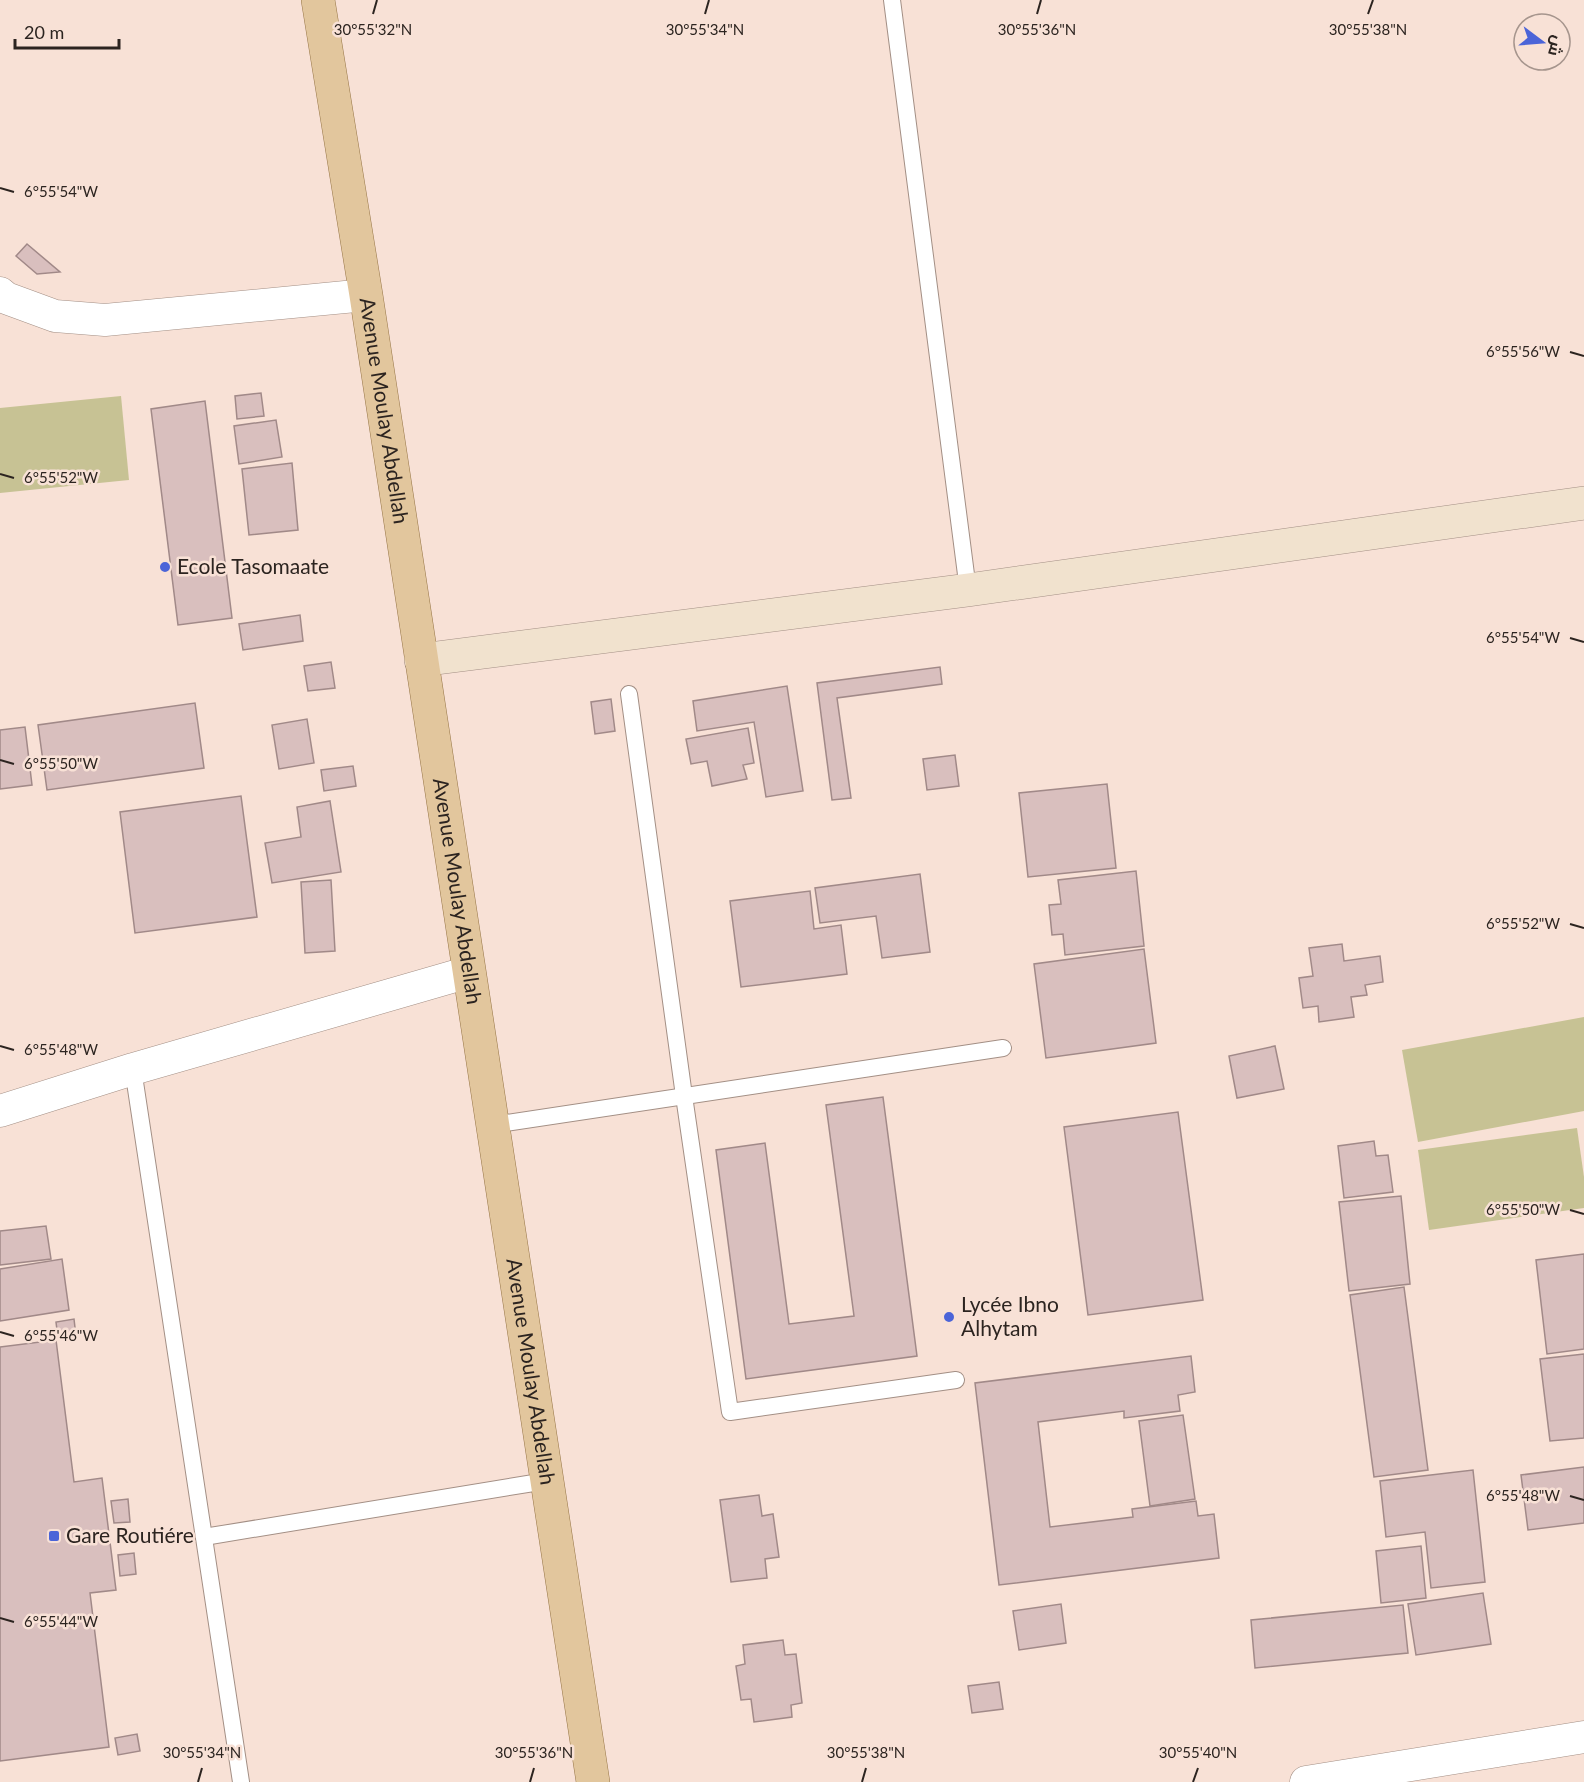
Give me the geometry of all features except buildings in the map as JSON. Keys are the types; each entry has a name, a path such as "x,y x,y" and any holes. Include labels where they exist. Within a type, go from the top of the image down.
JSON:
{"main road":[{"name":"Avenue Moulay Abdellah","path":"318,0 366,295 593,1782"}],"street":[{"path":"0,293 6,298 55,316 105,320 366,295"},
{"path":"421,660 968,590 1584,503"},
{"path":"0,1111 133,1069 469,972"},
{"path":"1306,1782 1584,1737"}],"lane":[{"path":"892,0 968,590"},
{"path":"629,694 730,1412 956,1380"},
{"path":"492,1125 1003,1048"},
{"path":"133,1069 241,1782"},
{"path":"204,1537 546,1481"}],"shaded area":[{"path":"121,396 129,480 0,493 0,408"},
{"path":"1584,1017 1584,1111 1418,1142 1402,1050"},
{"path":"1577,1128 1584,1177 1584,1208 1429,1230 1418,1150"}],"place":[{"name":"Ecole Tasomaate","path":"165,567"},
{"name":"Lycée Ibno Alhytam","path":"949,1317"},
{"name":"Gare Routiére","path":"54,1536"}]}
